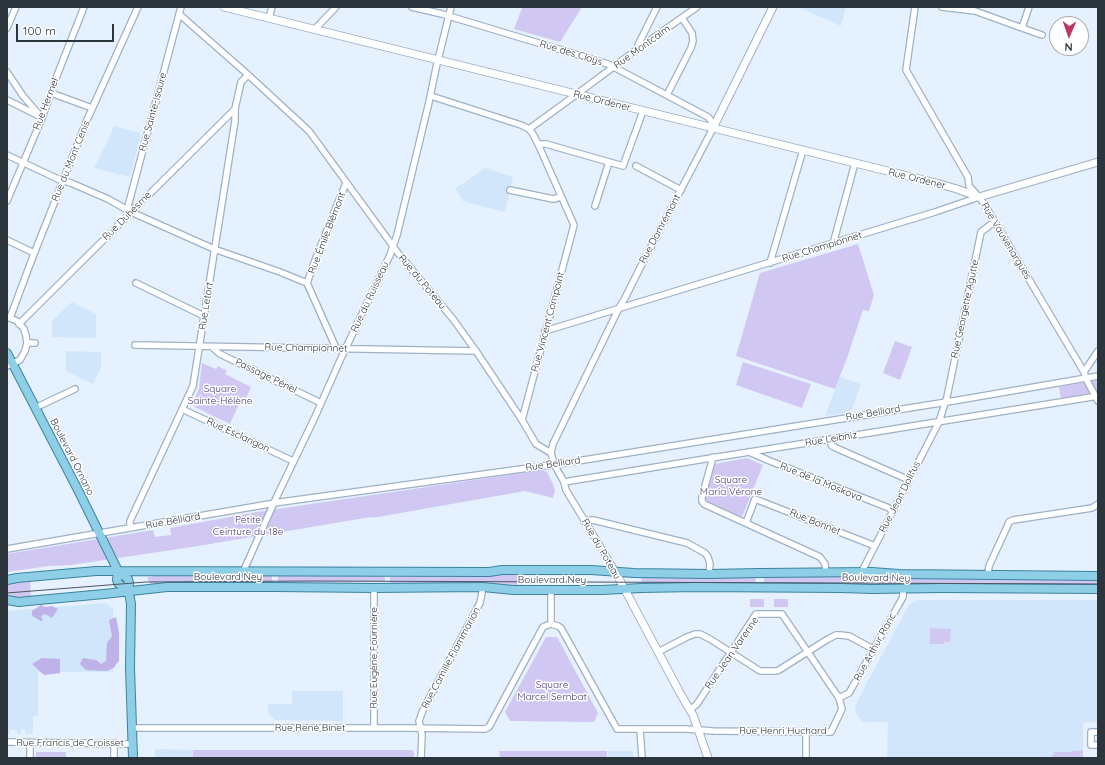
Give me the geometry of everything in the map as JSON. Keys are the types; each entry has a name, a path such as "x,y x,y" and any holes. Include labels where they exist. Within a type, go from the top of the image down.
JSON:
{"main road":[{"name":"Rue Ordener","path":"224,7 855,163 957,189 980,197"},
{"name":"Rue Damrémont","path":"713,128 774,7"},
{"name":"Rue Championnet","path":"980,197 1098,162"},
{"name":"Boulevard Ornano","path":"7,354 10,365 35,408 78,490 118,571 116,580 118,584 128,591"},
{"name":"Boulevard Ney","path":"7,580 96,571 489,572 502,570 577,570 710,574 872,572 899,574 1098,576"},
{"name":"Rue du Poteau","path":"615,571 693,715 708,758"},
{"name":"Boulevard Ney","path":"7,600 28,602 167,587 482,587 513,590 697,587 1098,589"},
{"path":"128,591 131,604 130,667 132,758"}],"street":[{"path":"7,28 16,7"},
{"name":"Rue Hermel","path":"7,201 22,162 42,118 84,7"},
{"name":"Rue du Mont Cenis","path":"9,318 92,108 138,7"},
{"path":"179,14 181,7"},
{"path":"269,18 272,7"},
{"path":"315,30 336,7"},
{"name":"Rue des Cloÿs","path":"412,7 449,16 576,53 608,64 708,117 712,122 713,128"},
{"name":"Rue du Ruisseau","path":"243,572 273,504 393,247 431,96 451,7"},
{"path":"639,48 638,45 657,7"},
{"name":"Rue Montcalm","path":"529,129 697,7"},
{"name":"Rue Vauvenargues","path":"914,7 906,70 968,177 969,186 980,197 1097,398"},
{"path":"942,7 974,11 1042,35"},
{"path":"1022,28 1029,7"},
{"name":"Rue du Poteau","path":"179,14 309,131 393,247 453,320 476,351 522,420 536,444 551,454 554,464 564,482 566,490 615,571"},
{"name":"Rue Sainte-Isaure","path":"129,211 179,14"},
{"path":"669,91 691,48 693,41 692,33 682,18"},
{"path":"7,72 23,96 42,118"},
{"name":"Rue Letort","path":"130,528 130,521 193,386 235,121 235,109 241,82 248,75"},
{"path":"51,93 92,108"},
{"path":"431,96 521,125 529,129 538,144 561,197 553,199 510,190"},
{"path":"7,100 42,118"},
{"name":"Rue Duhesme","path":"19,324 129,211 235,109"},
{"path":"538,144 546,144 623,166 643,111"},
{"name":"Rue Damrémont","path":"551,454 553,444 619,308 713,128"},
{"path":"770,263 803,150"},
{"path":"7,155 108,199 129,211 214,249 308,283 336,348"},
{"path":"595,206 609,162"},
{"path":"833,244 855,163"},
{"path":"636,166 681,190"},
{"name":"Rue Émile Blémont","path":"308,283 346,183"},
{"name":"Rue Vincent Compoint","path":"522,420 574,225 561,197"},
{"name":"Rue Championnet","path":"545,331 833,244 980,197"},
{"name":"Rue Georgette Agutte","path":"939,422 945,402 982,232 994,222"},
{"path":"7,240 34,253"},
{"path":"136,283 204,316"},
{"path":"9,318 24,329 27,342 25,351 20,360 10,365"},
{"path":"27,342 35,343"},
{"name":"Rue Championnet","path":"135,345 476,351"},
{"name":"Passage Pénel","path":"211,346 220,354 321,403"},
{"path":"1085,375 1098,351"},
{"name":"Rue Belliard","path":"7,549 273,504 554,464 945,402 1085,375 1098,376"},
{"path":"35,408 75,389"},
{"name":"Rue Leibniz","path":"564,482 713,457 1097,398"},
{"name":"Rue Esclangon","path":"182,409 293,461"},
{"name":"Rue Jean Dollfus","path":"861,573 939,422"},
{"path":"829,440 832,446 836,448 909,480"},
{"name":"Rue de la Moskova","path":"749,452 889,508 893,512"},
{"path":"713,457 702,501 704,504 820,557 824,564 826,573"},
{"name":"Rue Bonnet","path":"746,523 755,498 875,546"},
{"path":"988,575 988,566 1009,522 1013,520 1092,508 1098,504"},
{"path":"584,521 593,520 686,543 705,553 710,564 710,574"},
{"name":"Rue Camille Flammarion","path":"421,758 422,735 418,721 480,603 482,587"},
{"name":"Rue Eugène Fournière","path":"374,588 374,728"},
{"name":"Rue Arthur Ranc","path":"839,698 849,693 903,597 903,589"},
{"path":"551,590 551,624 561,628 617,729 698,730"},
{"name":"Rue Jean Varenne","path":"690,710 697,704 756,614 782,614 807,652"},
{"name":"Rue René Binet","path":"131,728 485,729 489,727 543,627 551,624"},
{"path":"658,652 686,637 697,634 705,636 760,671 776,671 780,670 828,639 840,634 849,636 874,649"},
{"path":"807,652 839,698"},
{"name":"Rue Henri Huchard","path":"698,730 832,732 842,709 839,698"},
{"path":"640,729 642,758"},
{"path":"806,731 806,758"},
{"path":"1098,732 1091,732 1091,745 1098,745"},
{"name":"Rue Francis de Croisset","path":"7,742 132,744"},
{"path":"30,743 30,758"},
{"path":"114,743 114,758"}],"shaded area":[{"path":"798,7 846,7 841,26"},
{"path":"114,126 141,133 130,177 94,168"},
{"path":"485,168 490,168 491,170 513,177 505,212 462,201 463,199 455,189"},
{"path":"72,302 96,314 96,338 52,337 52,321"},
{"path":"66,351 101,352 101,367 93,384 66,371"},
{"path":"840,377 861,384 851,412 825,416"},
{"path":"918,600 1098,600 1098,722 1083,723 1083,750 1072,752 1055,752 1054,755 1052,755 1052,758 887,758 888,722 862,722 855,711 855,707 909,605"},
{"path":"106,603 113,609 113,672 38,672 38,716 33,716 33,734 25,734 25,729 21,729 21,734 17,734 16,730 10,730 9,734 7,734 7,611"},
{"path":"41,605 45,607 52,606 58,609 52,618 45,614 41,616 43,621 41,621 32,616 32,611"},
{"path":"116,617 119,632 119,661 115,667 107,671 86,670 80,664 83,658 96,660 101,664 106,661 107,643 112,636 109,620"},
{"path":"42,658 60,659 60,673 44,675 32,664"},
{"path":"292,691 343,691 343,721 275,720 268,714 268,704 292,704"},
{"path":"155,749 193,750 193,758 155,758"},
{"path":"608,751 633,751 633,758 608,758"}],"green space":[{"path":"521,7 582,7 560,42 514,29 522,8"},
{"path":"858,244 874,295 869,311 863,310 835,389 736,356 760,273"},
{"path":"895,341 912,347 900,380 883,373"},
{"path":"743,362 811,384 802,408 736,385"},
{"name":"Square Sainte-Hélène","path":"202,363 216,369 218,366 227,371 225,374 251,387 246,398 242,397 230,424 195,407 193,402 199,389"},
{"path":"1098,380 1098,392 1061,398 1059,387"},
{"name":"Square Maria Vérone","path":"747,458 763,465 742,517 709,502 706,500 706,496 715,464"},
{"name":"Petite Ceinture du 18e","path":"542,470 547,472 553,484 555,491 553,498 525,491 372,518 192,547 71,565 49,566 7,572 7,554 153,530 155,537 171,535 170,528 257,512"},
{"path":"523,573 523,577 528,577 528,583 523,583 523,587 489,583 390,583 390,577 491,576"},
{"path":"152,575 270,575 272,576 272,582 270,582 270,584 151,585 147,577 152,577"},
{"path":"279,575 383,575 385,576 385,582 278,583"},
{"path":"756,576 755,585 643,584 640,577"},
{"path":"764,576 868,576 868,586 764,585"},
{"path":"877,576 1098,578 1098,585 876,586"},
{"path":"30,580 31,598 7,597 7,584"},
{"path":"750,599 764,599 764,607 750,607"},
{"path":"774,599 788,599 788,607 774,607"},
{"path":"930,628 951,629 950,642 944,642 944,644 930,644"},
{"name":"Square Marcel Sembat","path":"546,637 557,637 598,713 594,722 510,721 505,712"},
{"path":"193,750 412,750 414,752 414,758 193,758"},
{"path":"1083,750 1083,758 1052,758 1054,752"},
{"path":"499,751 607,751 607,758 500,758"},
{"path":"36,752 66,752 66,758 36,758"}],"tram line":[{"path":"7,593 146,582 314,581 1098,584"}]}
